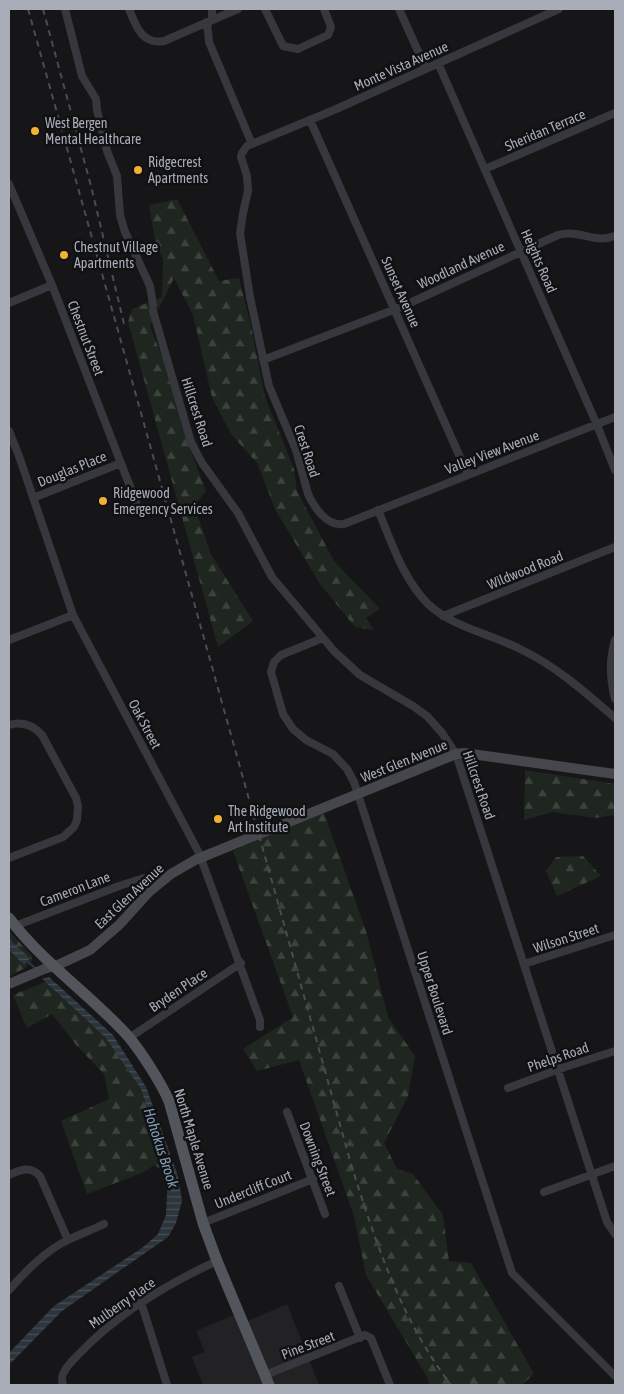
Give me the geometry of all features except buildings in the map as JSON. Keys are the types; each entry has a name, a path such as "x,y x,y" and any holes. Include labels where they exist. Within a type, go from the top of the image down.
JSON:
{"main road":[{"name":"North Maple Avenue","path":"12,922 48,967 107,1015 129,1038 161,1084 169,1101 203,1222 217,1261 267,1380"}],"street":[{"name":"Hillcrest Road","path":"65,9 82,76 96,99 106,151 117,176 120,215 150,286 153,308 188,432 196,452 238,513 272,577 323,638 342,660 360,675 414,706 427,716 442,733 456,754 607,1222 615,1234"},
{"path":"129,9 141,35 152,41 164,41 238,9"},
{"path":"212,9 209,21 209,42 252,144"},
{"path":"265,9 283,46 293,50 328,35 331,27 324,9"},
{"path":"399,9 426,69"},
{"name":"Monte Vista Avenue","path":"252,144 426,69 542,12 559,9"},
{"name":"Heights Road","path":"438,63 615,470"},
{"name":"Sheridan Terrace","path":"485,169 615,113"},
{"name":"Sunset Avenue","path":"310,120 468,475"},
{"name":"Crest Road","path":"252,144 247,146 242,152 241,157 247,176 248,191 240,233 250,298 272,394 296,450 305,487 311,501 327,520 338,525 378,510"},
{"name":"Chestnut Street","path":"9,184 52,285 136,502"},
{"name":"Woodland Avenue","path":"263,360 394,309 521,251 566,233 580,233 598,239 615,236"},
{"path":"9,303 52,285"},
{"name":"Valley View Avenue","path":"378,510 615,417"},
{"name":"Oak Street","path":"9,431 73,615 201,857 241,962 260,1020 260,1027"},
{"name":"Douglas Place","path":"33,498 121,463"},
{"path":"378,510 408,578 425,600 444,616 460,626 502,640 546,663 579,686 615,718"},
{"name":"Wildwood Road","path":"444,616 615,547"},
{"path":"9,640 73,615"},
{"name":"Upper Boulevard","path":"323,638 281,655 274,662 271,672 283,714 299,735 324,748 340,761 347,769 358,794 512,1273 615,1376"},
{"path":"615,640 611,668 611,680 615,699"},
{"path":"9,725 25,724 31,726 42,735 76,798 78,813 74,827 63,837 9,858"},
{"name":"West Glen Avenue","path":"268,830 456,754 464,753 615,774"},
{"name":"East Glen Avenue","path":"9,984 90,950 118,925 149,892 171,874 201,857 268,830"},
{"name":"Cameron Lane","path":"12,922 144,878"},
{"name":"Wilson Street","path":"524,964 615,935"},
{"name":"Bryden Place","path":"129,1038 241,962"},
{"name":"Phelps Road","path":"508,1088 615,1051"},
{"name":"Downing Street","path":"287,1112 325,1214"},
{"path":"544,1192 615,1166"},
{"path":"9,1176 28,1168 37,1172 68,1240"},
{"name":"Undercliff Court","path":"203,1222 313,1179"},
{"path":"11,1288 37,1261 68,1240 104,1224"},
{"name":"Mulberry Place","path":"63,1385 62,1374 72,1360 100,1334 141,1302 217,1261"},
{"path":"9,1278 11,1288"},
{"path":"339,1286 360,1338 366,1335 370,1338 390,1385"},
{"path":"141,1302 167,1385"},
{"name":"Pine Street","path":"267,1380 360,1338"}],"shaded area":[{"path":"287,1304 319,1385 203,1385 192,1357 205,1352 196,1331 234,1315 238,1325"}],"green space":[{"path":"177,199 219,281 239,278 265,397 294,469 297,491 334,561 380,609 366,618 374,630 355,627 320,584 276,511 257,463 231,434 212,397 193,315 174,278 150,326 164,362 186,438 206,491 194,506 211,554 253,621 218,647 128,322 132,309 162,297 163,258 156,247 149,205"},
{"path":"525,770 615,784 615,815 595,818 552,812 524,820"},
{"path":"323,810 367,934 388,1017 415,1056 408,1096 384,1143 397,1169 413,1174 443,1215 449,1261 471,1263 534,1374 522,1385 430,1385 366,1275 354,1216 299,1060 257,1071 243,1049 293,1017 233,851"},
{"path":"583,856 601,876 557,896 546,871 556,857"},
{"path":"9,931 31,955 32,961 25,968 9,977 9,950 23,965 30,958 9,939"},
{"path":"45,982 105,1037 141,1089 168,1173 154,1165 144,1172 87,1194 61,1121 109,1099 104,1074 77,1046 52,1014 27,1028 13,995"}],"water":[{"path":"9,939 30,958 24,965 9,950"},
{"path":"49,977 113,1035 146,1087 178,1176 182,1201 176,1223 168,1237 62,1311 9,1365 9,1353 54,1306 142,1248 158,1234 166,1215 168,1173 141,1089 105,1037 42,979"}],"waterway":[{"name":"Hohokus Brook","path":"27,961 35,968"}],"railway":[{"path":"28,9 351,1164 391,1279 418,1334 433,1360 451,1385"},
{"path":"43,9 91,186 125,328"}],"place":[{"name":"West Bergen Mental Healthcare","path":"35,131"},
{"name":"Ridgecrest Apartments","path":"138,170"},
{"name":"Chestnut Village Apartments","path":"64,255"},
{"name":"Ridgewood Emergency Services","path":"103,501"},
{"name":"The Ridgewood Art Institute","path":"218,819"}]}
